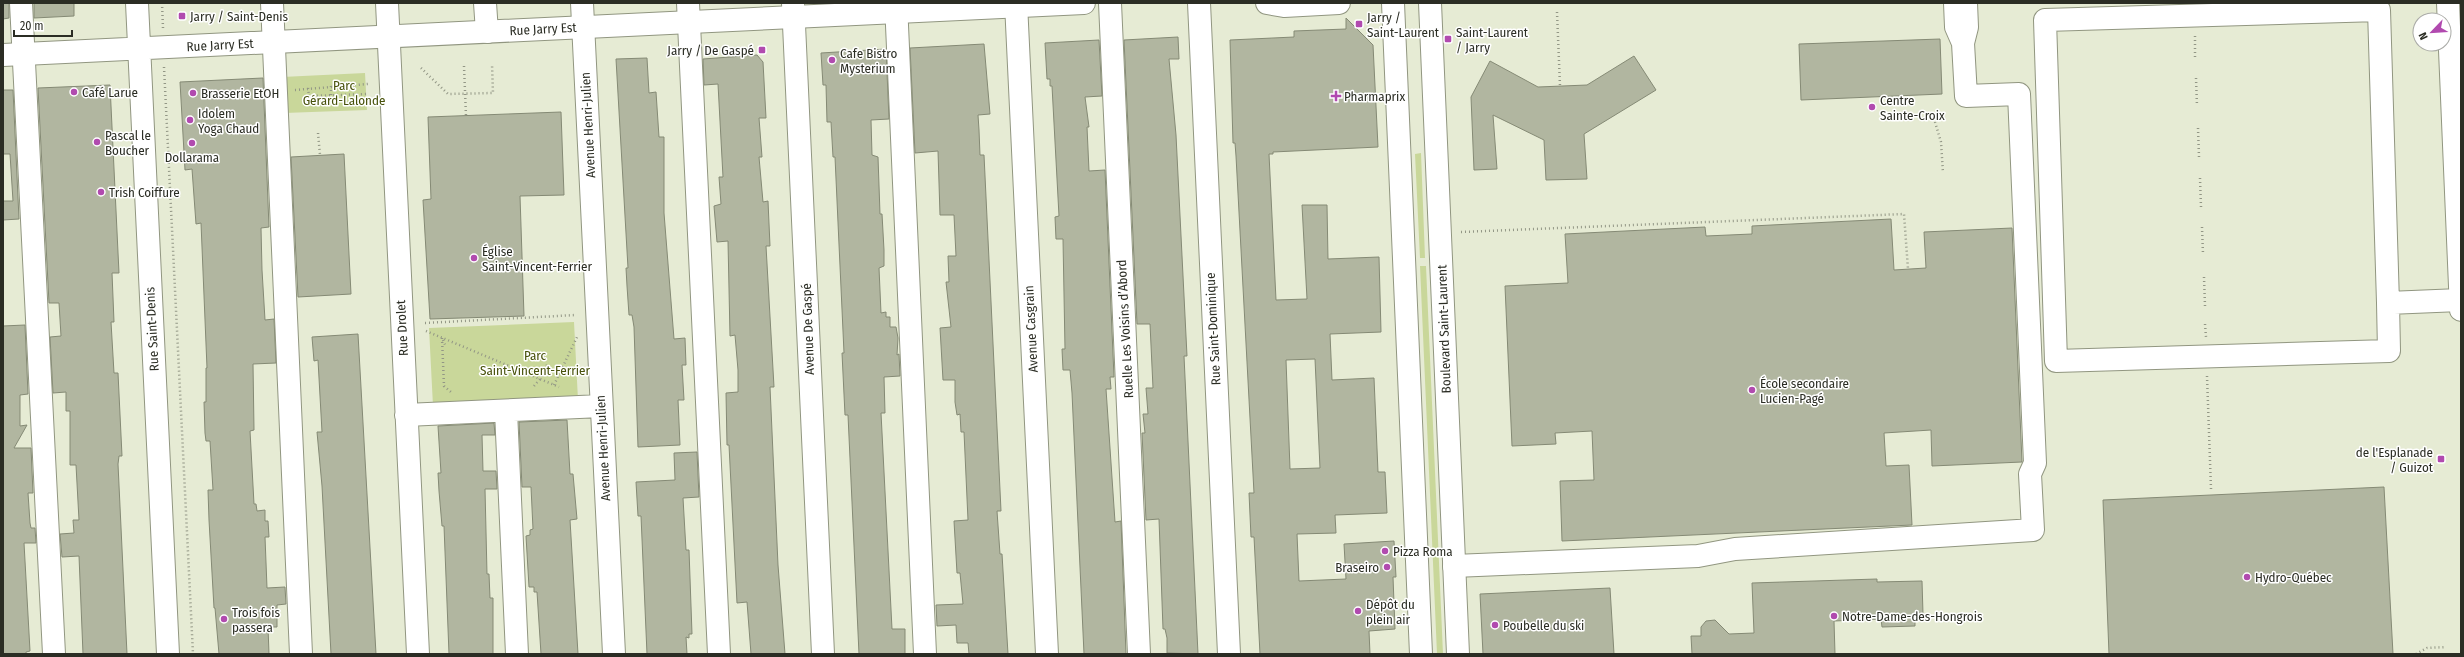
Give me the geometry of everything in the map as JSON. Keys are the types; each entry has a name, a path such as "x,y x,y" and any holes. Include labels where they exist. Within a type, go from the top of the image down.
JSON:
{"street":[{"path":"21,3 13,55 54,654"},
{"name":"Rue Saint-Denis","path":"137,3 168,654"},
{"path":"272,3 301,654"},
{"name":"Rue Drolet","path":"387,3 418,654"},
{"path":"485,3 487,32"},
{"name":"Avenue Henri-Julien","path":"582,3 614,654"},
{"name":"Rue Jarry Est","path":"13,55 583,26 689,12 1084,3"},
{"name":"Ruelle Les Voisins d’Abord","path":"1110,3 1139,654"},
{"name":"Rue Saint-Dominique","path":"1198,3 1229,654"},
{"path":"1267,3 1284,6 1339,3"},
{"path":"1393,3 1421,654"},
{"name":"Boulevard Saint-Laurent","path":"1430,3 1458,654"},
{"path":"1955,3 1956,27 1963,43"},
{"path":"1454,566 1698,556 1735,549 2033,530 2030,474 2035,463 2019,94 1966,96 1963,43 1967,27 1966,3"},
{"path":"2448,3 2461,310"},
{"name":"Avenue Casgrain","path":"1016,5 1046,654"},
{"path":"896,8 925,654"},
{"name":"Avenue De Gaspé","path":"794,10 823,654"},
{"path":"2379,10 2388,303 2389,351 2056,361 2045,20 2379,10"},
{"path":"689,12 719,654"},
{"path":"2388,303 2460,300"},
{"path":"406,415 601,406"},
{"path":"506,411 517,654"}],"path":[{"path":"162,3 163,18"},
{"path":"1557,12 1560,86"},
{"path":"2195,31 2196,60"},
{"path":"421,68 448,94 493,93 492,64"},
{"path":"464,66 466,116"},
{"path":"2196,78 2197,106"},
{"path":"293,83 294,90 368,84"},
{"path":"331,86 331,96"},
{"name":"Rue Saint-Denis","path":"164,88 193,654"},
{"path":"308,88 309,96 368,94"},
{"path":"1935,122 1941,142 1943,173"},
{"path":"2198,128 2199,157"},
{"path":"318,132 320,155"},
{"path":"2200,178 2201,207"},
{"path":"1456,232 1904,214 1908,269"},
{"path":"2202,227 2203,254"},
{"path":"2204,276 2204,306"},
{"path":"425,323 577,315"},
{"path":"426,331 561,388"},
{"path":"554,385 578,335"},
{"path":"442,338 446,347"},
{"path":"442,338 444,386 454,393"},
{"path":"534,386 540,379 548,363"},
{"path":"2207,376 2211,489"},
{"path":"2416,654 2427,648 2446,647"}],"green space":[{"name":"Parc Gérard-Lalonde","path":"365,73 367,110 284,113 282,77"},
{"path":"1421,153 1425,258 1420,258 1415,154"},
{"path":"1420,266 1426,266 1443,654 1437,654"},
{"name":"Parc Saint-Vincent-Ferrier","path":"574,322 578,400 433,406 429,328"}],"building":[{"path":"3,3 9,3 9,18 3,19"},
{"path":"34,3 74,3 74,16 34,18"},
{"path":"1346,18 1373,45 1378,147 1273,152 1273,154 1269,154 1276,300 1307,299 1302,205 1327,205 1328,259 1379,257 1381,332 1330,334 1332,380 1374,378 1378,472 1385,472 1387,513 1335,515 1336,533 1297,534 1299,581 1346,579 1344,544 1394,541 1396,577 1393,577 1395,629 1369,631 1370,654 1260,654 1254,537 1251,537 1249,493 1254,493 1236,156 1235,143 1233,143 1230,40 1294,37 1294,31 1346,29","holes":["1315,359 1320,468 1290,469 1286,360"]},
{"path":"1178,37 1179,59 1169,59 1176,135 1187,356 1184,356 1198,654 1167,653 1167,638 1165,629 1163,629 1159,519 1146,520 1142,433 1145,433 1143,414 1148,414 1146,388 1153,388 1150,324 1137,324 1124,40"},
{"path":"1940,39 1942,94 1801,100 1799,44"},
{"path":"1099,40 1102,96 1085,97 1089,127 1087,127 1089,171 1105,170 1114,377 1110,377 1111,389 1106,389 1115,522 1121,521 1126,654 1084,654 1072,393 1070,370 1063,370 1062,349 1065,349 1063,239 1056,239 1055,217 1059,216 1052,86 1050,86 1050,79 1047,79 1045,43"},
{"path":"984,44 990,114 978,115 980,155 984,155 1001,511 997,511 1000,554 1002,554 1008,654 969,654 968,643 957,643 956,625 937,626 936,605 963,604 960,573 957,573 954,521 968,520 964,432 961,432 960,414 957,415 955,402 955,380 943,380 940,328 951,327 946,282 949,282 948,256 956,256 954,215 940,215 938,151 915,153 910,48"},
{"path":"886,49 889,119 871,120 872,155 878,157 880,214 882,214 884,266 879,268 881,313 886,312 886,317 890,317 890,327 896,327 898,338 897,355 899,354 900,376 884,377 885,413 881,413 892,629 905,629 905,654 859,654 848,415 845,415 842,353 844,353 835,157 833,157 831,122 827,122 826,85 823,85 821,53"},
{"path":"757,55 763,62 766,118 759,118 762,157 759,157 763,202 768,201 770,246 766,246 774,387 770,387 778,565 785,654 751,654 747,602 737,603 729,445 727,445 726,393 738,392 738,370 735,335 730,336 728,241 717,242 714,206 721,204 719,177 723,177 718,84 704,85 703,59"},
{"path":"1634,56 1656,90 1584,134 1587,179 1546,180 1544,140 1493,115 1497,169 1474,170 1471,97 1490,61 1538,87 1587,85"},
{"path":"647,58 649,93 656,92 659,137 664,137 664,213 674,339 685,338 686,365 682,365 684,400 678,400 680,445 638,447 634,327 632,315 629,315 627,286 626,268 628,268 616,59"},
{"path":"263,78 269,227 261,228 262,270 265,320 274,319 276,363 253,364 254,430 250,431 254,504 256,504 257,511 265,510 265,521 268,521 269,537 265,537 267,588 285,587 286,604 277,605 277,627 268,627 269,654 219,654 214,608 209,520 208,490 213,490 210,441 206,441 205,433 204,402 206,402 207,368 201,223 196,224 192,169 185,170 180,82"},
{"path":"110,85 119,273 112,273 114,322 111,322 114,373 118,373 122,456 119,456 118,464 127,654 83,654 79,556 62,557 60,534 74,533 73,520 79,520 76,465 70,465 70,411 66,411 66,392 53,393 50,337 61,336 59,303 49,303 38,88"},
{"path":"3,90 13,90 19,219 3,220 3,201 13,201 10,154 3,154"},
{"name":"Église Saint-Vincent-Ferrier","path":"561,112 564,195 520,196 524,316 430,319 423,200 431,199 428,117"},
{"path":"344,154 351,294 298,297 291,157"},
{"name":"École secondaire Lucien-Pagé","path":"1891,219 1894,270 1926,268 1924,232 2012,228 2022,462 1932,466 1931,430 1884,433 1886,466 1909,465 1912,525 1562,541 1560,481 1594,480 1592,431 1555,433 1556,444 1512,446 1505,286 1568,283 1565,234 1705,227 1706,236 1752,234 1752,226"},
{"path":"25,325 28,394 20,395 20,426 27,425 14,448 31,448 33,493 28,493 30,523 31,528 35,528 36,543 24,543 30,651 26,652 26,654 3,654 3,326"},
{"path":"358,334 376,654 331,654 322,486 317,432 322,432 318,360 314,361 312,337"},
{"path":"567,420 570,474 573,474 577,519 570,520 578,654 541,654 537,592 534,592 534,587 529,587 526,536 530,535 530,530 533,529 531,487 522,487 519,422"},
{"path":"494,423 495,435 482,435 483,471 496,471 497,489 485,489 487,574 489,574 490,598 493,598 493,654 449,654 444,526 442,526 438,473 441,473 438,426"},
{"path":"697,452 699,497 683,498 686,550 689,550 692,634 689,634 689,638 686,637 687,654 647,654 641,516 638,516 636,482 675,480 674,453"},
{"name":"Hydro-Québec","path":"2384,487 2393,654 2109,654 2103,500"},
{"name":"Notre-Dame-des-Hongrois","path":"1877,579 1877,582 1922,581 1923,614 1915,614 1915,626 1882,627 1881,619 1834,621 1835,654 1692,654 1691,636 1701,636 1701,627 1706,621 1715,620 1729,634 1754,633 1752,583"},
{"path":"1610,588 1614,654 1483,654 1480,594"}],"place":[{"name":"Jarry / Saint-Denis","path":"182,16"},
{"name":"Jarry / Saint-Laurent","path":"1359,24"},
{"name":"Saint-Laurent / Jarry","path":"1448,39"},
{"name":"Jarry / De Gaspé","path":"762,50"},
{"name":"Cafe Bistro Mysterium","path":"832,60"},
{"name":"Café Larue","path":"74,92"},
{"name":"Brasserie EtOH","path":"193,93"},
{"name":"Pharmaprix","path":"1336,96"},
{"name":"Centre Sainte-Croix","path":"1872,107"},
{"name":"Idolem Yoga Chaud","path":"190,120"},
{"name":"Pascal le Boucher","path":"97,142"},
{"name":"Dollarama","path":"192,143"},
{"name":"Trish Coiffure","path":"101,192"},
{"name":"Église Saint-Vincent-Ferrier","path":"474,258"},
{"name":"École secondaire Lucien-Pagé","path":"1752,390"},
{"name":"de l'Esplanade / Guizot","path":"2441,459"},
{"name":"Pizza Roma","path":"1385,551"},
{"name":"Braseiro","path":"1387,567"},
{"name":"Hydro-Québec","path":"2247,577"},
{"name":"Dépôt du plein air","path":"1358,611"},
{"name":"Notre-Dame-des-Hongrois","path":"1834,616"},
{"name":"Trois fois passera","path":"224,619"},
{"name":"Poubelle du ski","path":"1495,625"}]}
